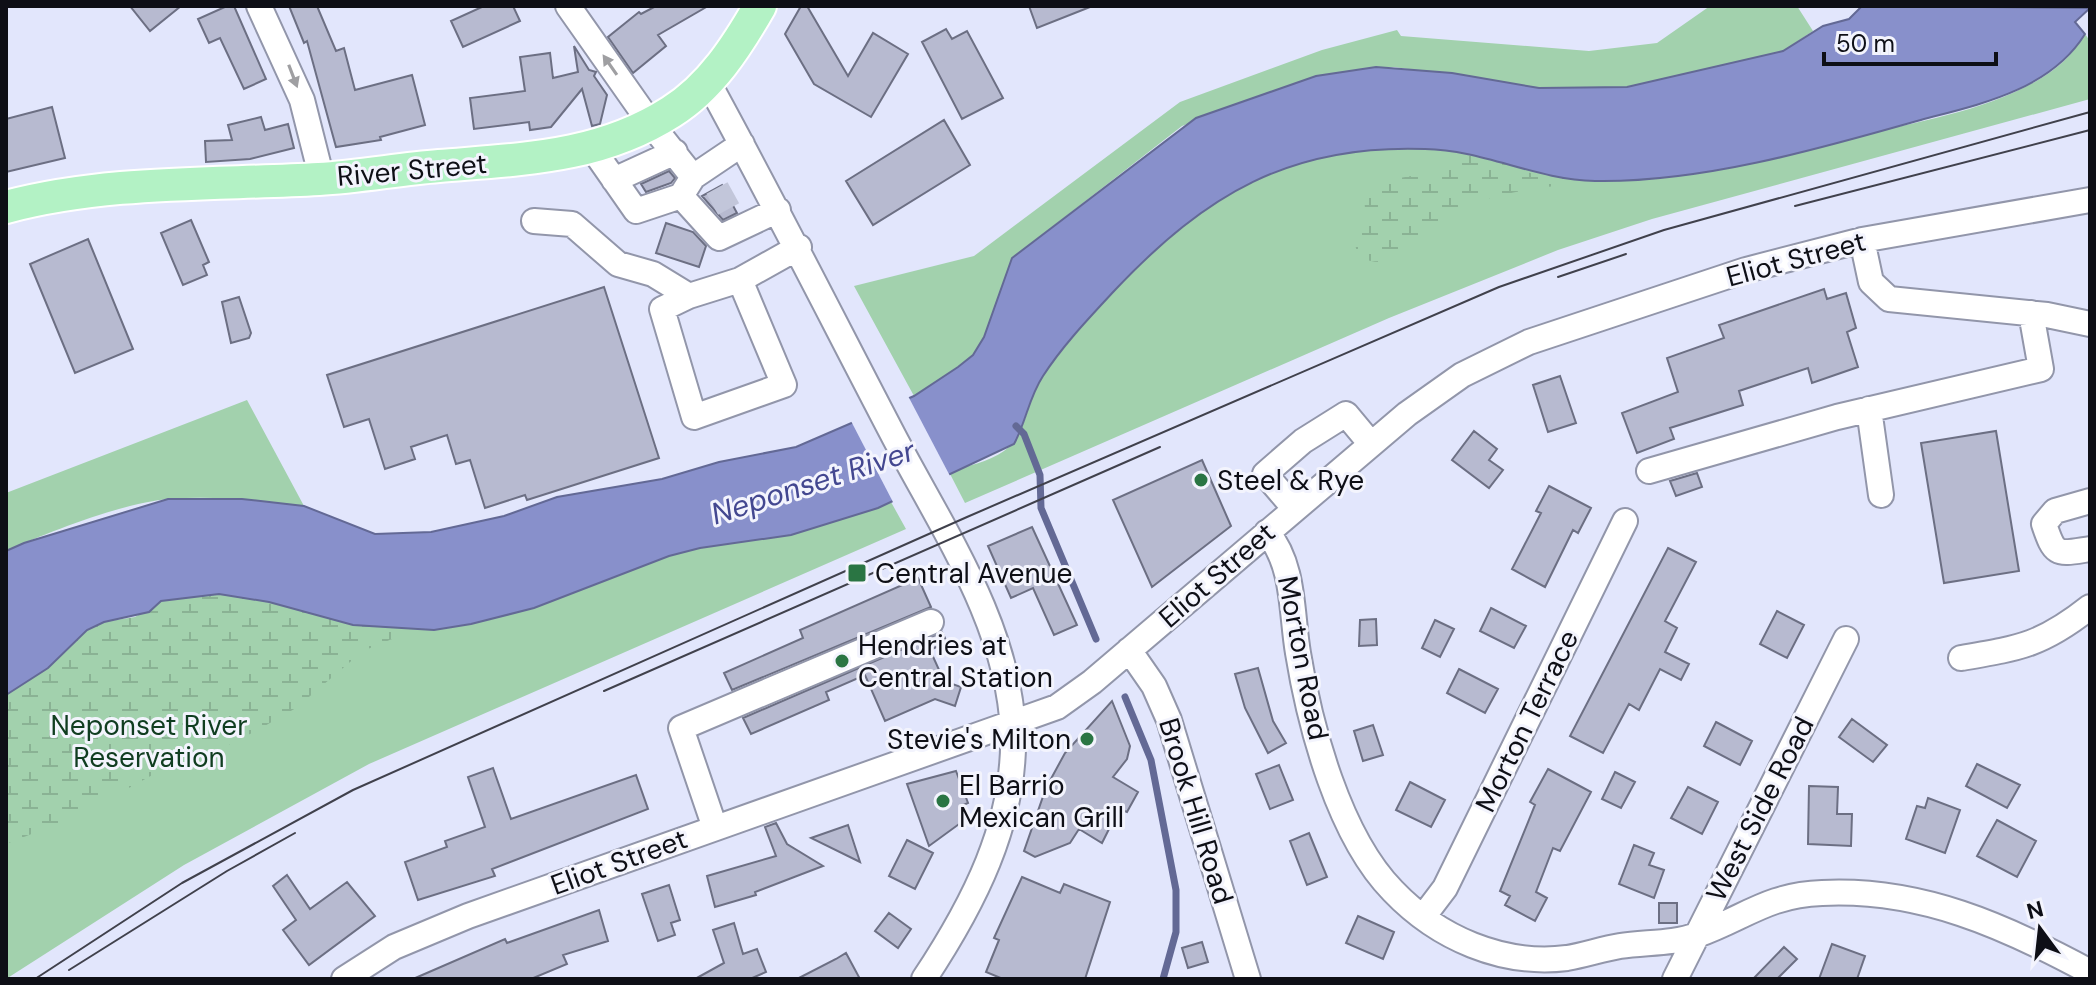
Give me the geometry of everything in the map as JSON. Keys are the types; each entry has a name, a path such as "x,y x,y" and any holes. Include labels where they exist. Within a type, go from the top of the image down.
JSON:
{"main road":[{"name":"River Street","path":"6,207 48,196 136,185 322,179 527,160 592,148 651,124 680,106 708,82 760,6"}],"street":[{"path":"259,6 302,100 322,179"},
{"path":"568,6 651,124 700,182 719,238 736,222 778,210"},
{"path":"708,82 799,247 983,610 994,641 1013,724 1011,776 988,864 965,915 924,979"},
{"path":"592,148 636,211 700,182 742,144"},
{"path":"614,180 675,152"},
{"name":"Eliot Street","path":"344,979 386,952 438,927 1013,724 1069,699 1442,387 1529,342 1772,262 1862,240 2090,200"},
{"path":"534,221 572,224 618,264 653,274 689,296"},
{"path":"1862,240 1871,282 1889,299 2031,313 2090,324"},
{"path":"740,280 784,385 694,417 662,309 689,296 740,280 799,247"},
{"path":"1649,471 1869,409 2041,369 2031,313"},
{"path":"1869,409 1881,495"},
{"path":"1295,509 1265,474 1303,441 1346,414 1371,444"},
{"path":"2090,501 2055,511 2044,524 2055,550 2061,554 2090,549"},
{"name":"Morton Terrace","path":"1423,917 1445,888 1625,521"},
{"name":"Morton Road","path":"1267,532 1277,544 1286,566 1305,692 1340,799 1381,878 1423,917 1452,936 1485,950 1536,959 1570,957 1619,946 1694,936 1782,897 1819,893 1875,893 1920,900 1966,914 2021,936 2090,972"},
{"path":"1961,658 2036,643 2059,632 2090,607"},
{"path":"715,828 681,728 931,622"},
{"name":"West Side Road","path":"1675,979 1846,639"},
{"name":"Brook Hill Road","path":"1129,650 1154,686 1169,720 1248,979"}],"green space":[{"path":"1710,6 1797,6 1813,31 1783,51 1754,60 1627,87 1539,88 1394,67 1316,76 1182,126 1012,258 984,337 973,355 938,383 914,396 854,286 974,256 1180,102 1322,50 1397,30 1401,36 1589,51 1657,43"},
{"path":"2085,34 2090,41 2090,99 1652,219 1558,250 1389,318 965,503 949,472 1004,451 1018,434 1046,371 1129,274 1193,216 1229,192 1267,173 1326,156 1405,148 1464,152 1583,180 1632,180 1697,173 1981,105 2028,86 2049,73 2060,65"},
{"path":"1445,150 1479,154 1530,173 1596,181 1518,192 1478,202 1445,216 1397,258 1374,262 1358,257 1355,244 1366,221 1364,196 1381,181 1448,170 1454,163 1453,154"},
{"path":"247,400 304,506 220,498 152,501 87,519 6,551 6,493"},
{"name":"Neponset River Reservation","path":"891,502 906,529 369,764 184,865 6,979 6,695 48,668 471,624 534,608 669,556 700,548 791,535"},
{"path":"219,594 269,602 353,625 434,630 397,637 363,651 296,708 256,731 224,747 185,757 80,815 6,844 6,695 31,680 87,630 103,622 135,617 161,601"}],"water":[{"name":"Neponset River","path":"1862,6 2090,8 2075,22 2085,34 2071,53 2054,68 2014,92 1969,107 1761,162 1677,176 1595,181 1552,176 1468,154 1425,149 1332,155 1292,166 1217,202 1149,256 1115,290 1068,342 1043,376 1014,444 878,508 791,535 700,548 669,556 534,608 434,630 353,625 269,602 219,594 161,601 149,612 104,622 87,630 48,668 6,695 6,551 24,543 168,499 242,499 304,506 375,534 431,532 504,516 557,497 662,479 719,462 796,447 914,396 973,355 984,337 1012,258 1196,118 1316,76 1376,67 1452,73 1539,88 1627,87 1783,51 1823,26 1849,19"}],"pier":[{"path":"907,394 950,476 894,504 851,421"}],"building":[{"path":"130,6 181,6 150,31"},
{"path":"234,6 266,79 244,89 220,38 209,43 198,19"},
{"path":"289,6 317,6 336,51 344,48 355,90 412,75 425,125 380,137 381,140 336,147 307,41 304,43"},
{"path":"484,6 513,6 520,21 463,47 451,21"},
{"path":"656,6 708,6 658,35 666,46 633,73 608,37 639,12 641,14"},
{"path":"801,6 807,6 848,76 873,33 908,54 871,117 814,84 785,34"},
{"path":"1029,6 1090,6 1090,7 1037,28"},
{"path":"946,29 952,39 967,31 1003,98 962,119 922,42"},
{"path":"574,46 589,70 596,72 594,76 607,95 600,124 592,126 582,89 551,127 530,130 529,122 474,129 470,98 525,91 520,57 550,53 553,78 578,72"},
{"path":"52,107 65,158 6,172 6,119"},
{"path":"261,117 265,130 288,124 294,148 250,159 206,162 205,141 232,140 228,125"},
{"path":"944,120 970,165 873,225 846,181"},
{"path":"669,171 675,178 671,183 646,192 641,184"},
{"path":"722,185 737,213 723,220 702,196"},
{"path":"191,220 209,262 203,265 207,275 183,285 161,233"},
{"path":"666,223 693,232 706,246 699,267 656,253"},
{"path":"88,239 133,349 75,373 30,264"},
{"path":"604,287 659,458 527,500 525,495 485,508 470,460 456,464 447,435 411,447 415,459 385,469 369,419 344,427 327,375"},
{"path":"1824,289 1827,299 1846,293 1856,328 1847,332 1858,367 1812,383 1808,368 1739,391 1743,405 1670,428 1674,439 1637,453 1622,413 1678,392 1667,358 1724,338 1719,325"},
{"path":"239,297 251,333 249,338 231,343 222,302"},
{"path":"1560,376 1576,423 1548,432 1533,385"},
{"path":"1474,431 1497,449 1489,460 1503,470 1489,488 1452,460"},
{"path":"1996,431 2019,571 1944,583 1921,443"},
{"path":"1202,460 1231,526 1152,587 1113,500"},
{"path":"1697,473 1702,487 1676,496 1670,481"},
{"path":"1549,486 1591,508 1578,533 1573,530 1545,587 1512,569 1541,513 1536,511"},
{"path":"1032,527 1077,625 1054,635 1033,588 1011,598 988,546"},
{"path":"1668,548 1696,562 1665,621 1677,628 1665,652 1689,664 1681,680 1660,669 1639,710 1629,704 1603,753 1570,736"},
{"path":"918,578 931,607 732,690 724,673 803,638 800,630"},
{"path":"1491,608 1526,626 1514,648 1480,631"},
{"path":"1777,611 1804,625 1787,658 1760,644"},
{"path":"1376,619 1377,645 1359,646 1360,620"},
{"path":"1435,620 1454,629 1440,657 1422,648"},
{"path":"942,632 947,642 930,650 944,681 961,687 955,706 935,699 885,721 865,675 826,692 829,700 751,734 743,718"},
{"path":"1258,668 1273,721 1286,743 1268,753 1245,708 1235,674"},
{"path":"1459,669 1498,689 1485,713 1447,693"},
{"path":"1112,701 1130,746 1127,759 1113,777 1138,792 1127,812 1119,809 1102,843 1079,829 1070,843 1035,857 1024,851 1046,788 1065,753"},
{"path":"1852,719 1887,745 1873,762 1839,737"},
{"path":"1716,722 1752,741 1740,765 1704,746"},
{"path":"1373,725 1383,755 1363,761 1354,731"},
{"path":"1977,764 2020,785 2007,808 1966,786"},
{"path":"1279,765 1293,800 1270,809 1256,774"},
{"path":"493,768 511,819 636,775 648,809 492,869 495,876 418,900 405,862 447,847 445,841 485,827 468,777"},
{"path":"1548,769 1591,792 1560,851 1553,848 1536,892 1547,898 1535,921 1505,905 1510,896 1500,891 1535,805 1530,802"},
{"path":"956,771 968,803 961,806 966,819 929,846 907,784"},
{"path":"1615,772 1635,782 1621,808 1602,799"},
{"path":"1410,782 1445,800 1431,827 1396,810"},
{"path":"1809,786 1838,787 1837,814 1852,814 1851,846 1808,844"},
{"path":"1688,787 1718,802 1702,834 1671,818"},
{"path":"1928,798 1960,810 1945,853 1906,839 1917,806 1925,808"},
{"path":"1997,820 2036,841 2017,877 1977,856"},
{"path":"776,823 787,844 823,866 755,892 756,895 715,907 707,876 776,856 765,827"},
{"path":"848,825 860,862 811,838"},
{"path":"1309,833 1327,877 1307,885 1290,841"},
{"path":"907,840 933,853 915,889 889,876"},
{"path":"1634,845 1654,853 1649,865 1664,870 1654,898 1619,884"},
{"path":"287,875 310,909 347,882 375,916 309,965 283,930 296,920 273,886"},
{"path":"1022,877 1060,893 1064,884 1110,902 1085,979 1003,979 986,972 999,940 994,938"},
{"path":"669,885 680,920 671,923 675,935 658,941 642,894"},
{"path":"1659,903 1677,903 1677,923 1659,923"},
{"path":"599,910 608,941 563,955 567,964 531,979 413,979 505,939 507,943"},
{"path":"889,913 911,929 898,948 875,931"},
{"path":"1358,916 1394,932 1383,959 1346,943"},
{"path":"734,923 743,954 757,949 766,972 750,979 695,979 724,963 713,930"},
{"path":"1202,942 1208,962 1188,968 1182,948"},
{"path":"1832,944 1865,956 1857,979 1819,979"},
{"path":"1784,947 1797,959 1777,979 1753,979"},
{"path":"846,953 860,979 797,979 836,959"}],"waterway":[{"path":"1016,426 1024,434 1040,475 1041,508 1096,639"},
{"path":"1125,697 1151,760 1176,890 1176,932 1163,979"}],"tunnel":[{"path":"717,188 733,217"}],"tram line":[{"path":"35,979 182,883 353,790 967,517 1499,287 1664,230 2090,112"},
{"path":"1795,206 2090,130"},
{"path":"1558,277 1626,254"},
{"path":"604,691 1160,447"},
{"path":"69,970 227,871 295,833"}],"place":[{"name":"Steel & Rye","path":"1201,480"},
{"name":"Central Avenue","path":"857,573"},
{"name":"Hendries at Central Station","path":"842,661"},
{"name":"Stevie's Milton","path":"1087,739"},
{"name":"El Barrio Mexican Grill","path":"943,801"}]}
